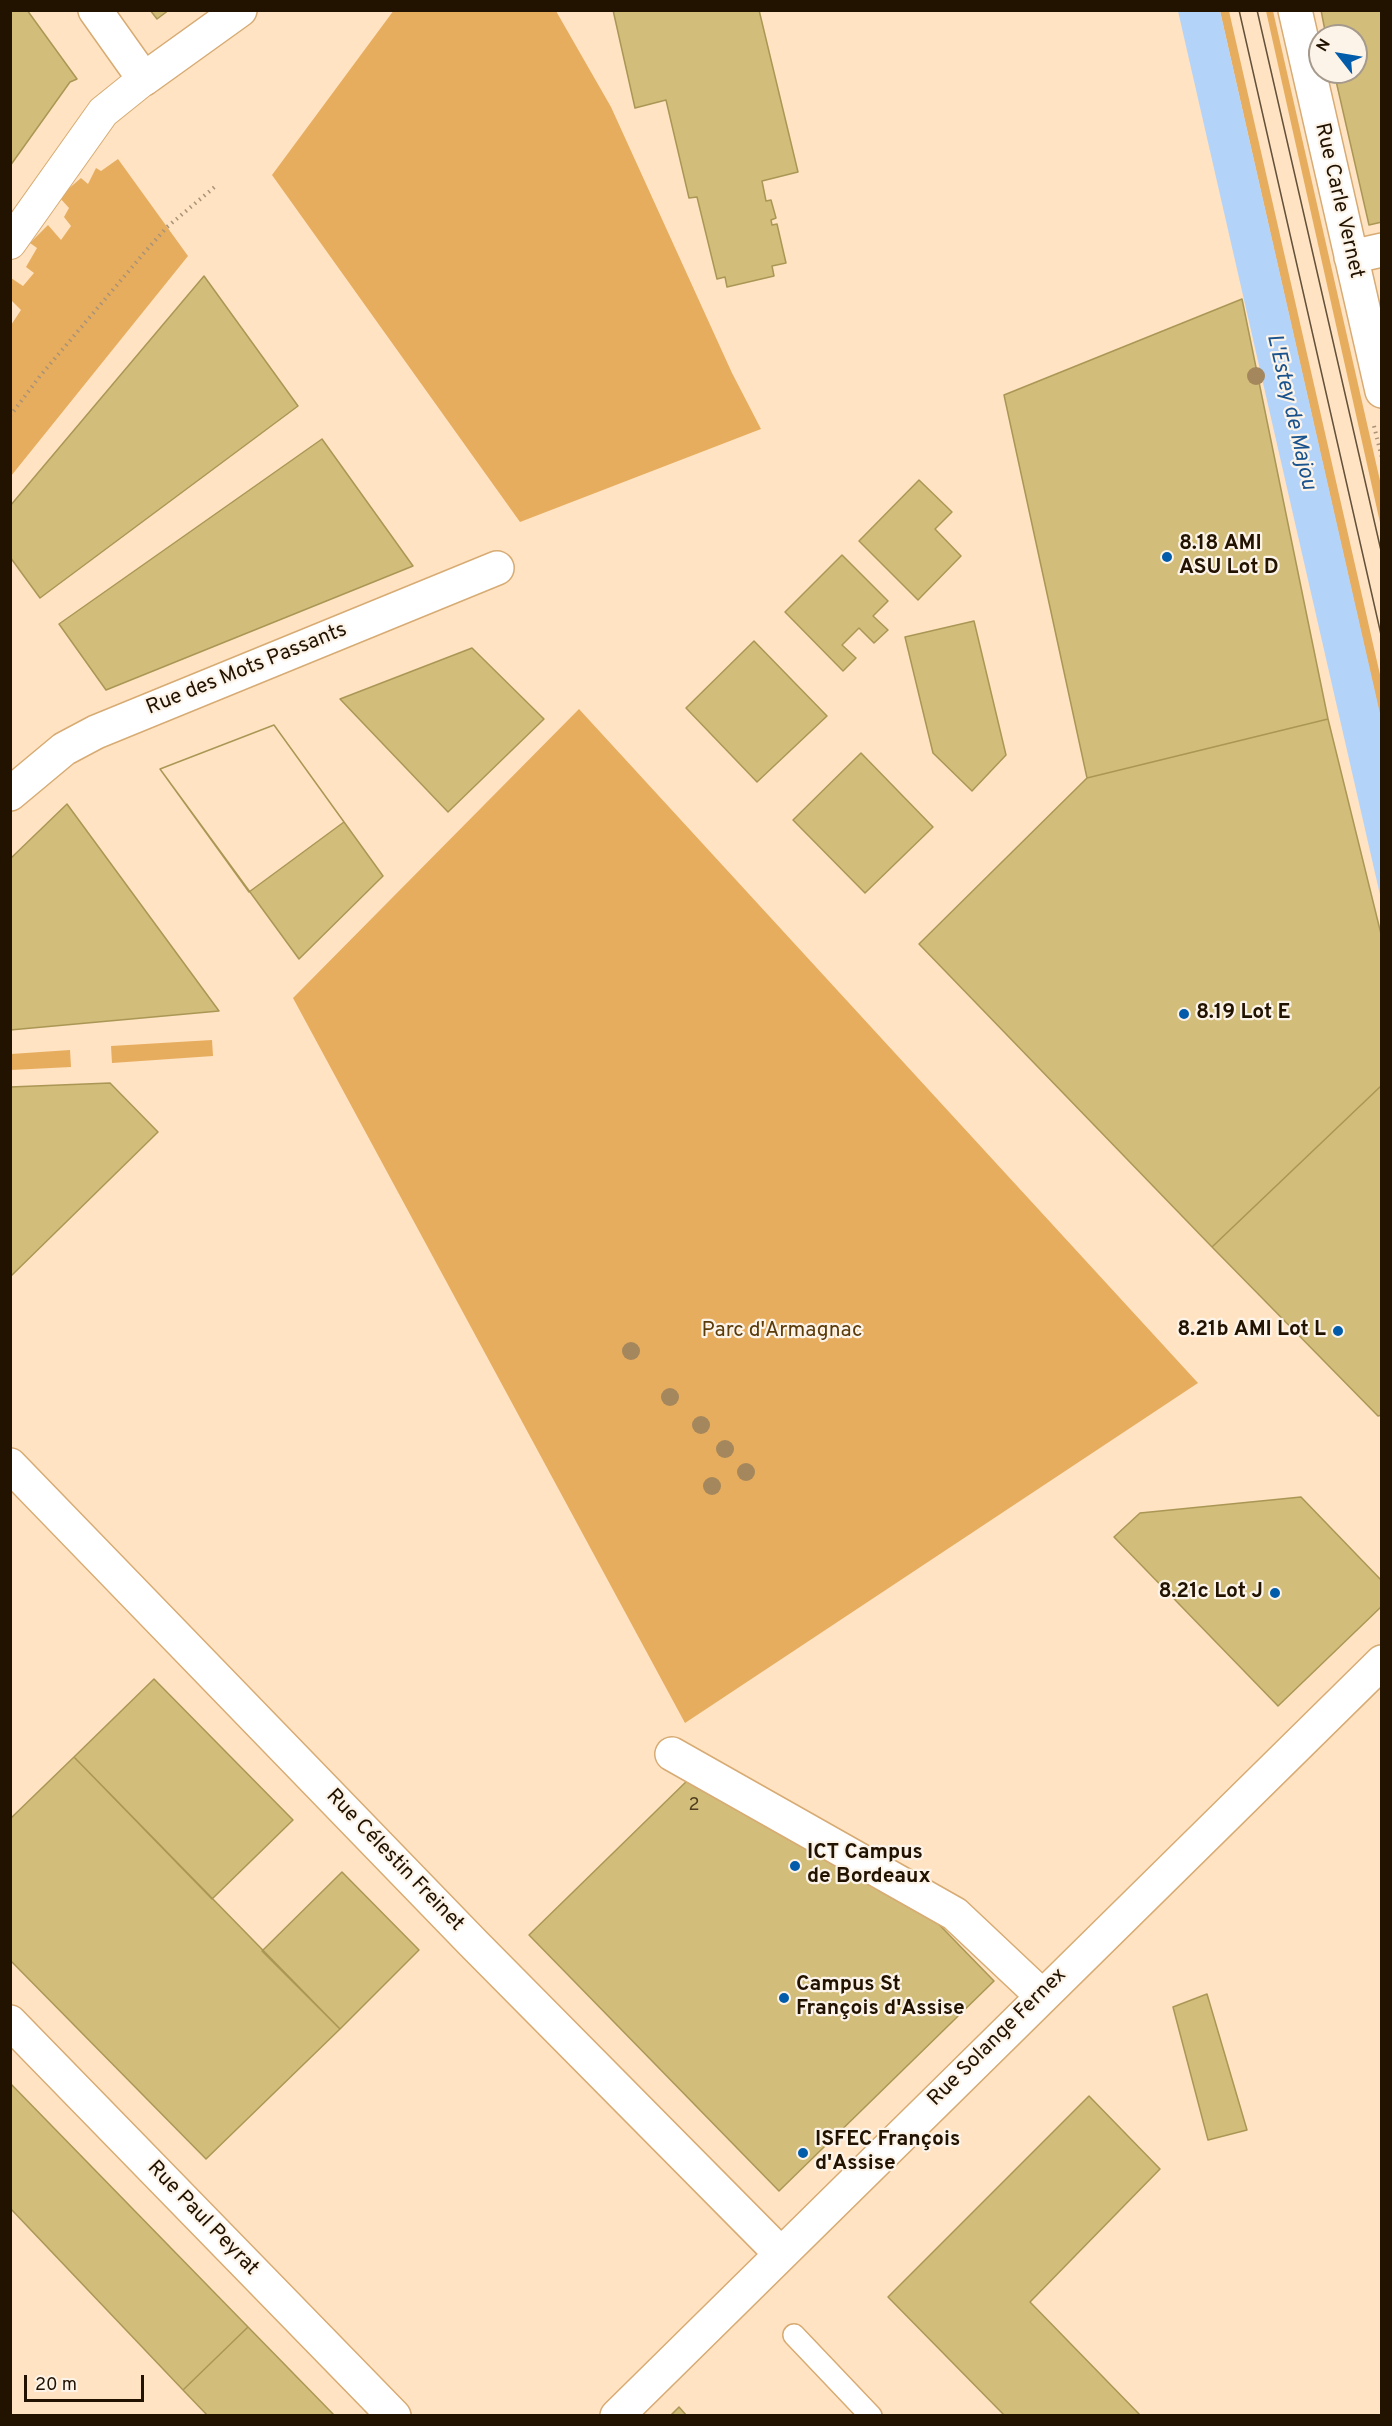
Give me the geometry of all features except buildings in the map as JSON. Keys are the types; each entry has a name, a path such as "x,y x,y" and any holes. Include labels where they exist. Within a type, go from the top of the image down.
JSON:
{"street":[{"path":"95,10 144,79"},
{"path":"10,243 103,112 144,79 240,10"},
{"name":"Rue Carle Vernet","path":"1295,10 1366,254 1382,391"},
{"name":"Rue des Mots Passants","path":"10,794 64,749 96,732 497,568"},
{"name":"Rue Célestin Freinet","path":"10,1465 458,1927 780,2253"},
{"name":"Rue Solange Fernex","path":"617,2415 1041,1995 1382,1662"},
{"path":"672,1754 955,1914 1041,1995"},
{"name":"Rue Paul Peyrat","path":"10,2022 394,2415"}],"lane":[{"path":"794,2335 871,2415"}],"path":[{"path":"10,416 40,376 167,227 217,185"}],"green space":[{"path":"394,10 556,11 611,107 732,373 761,429 520,522 272,175"},
{"path":"1220,11 1229,11 1381,679 1381,720"},
{"path":"1266,11 1273,11 1381,485 1381,527"},
{"path":"118,159 188,256 11,476 11,325 21,310 11,300 11,278 23,286 34,273 26,267 37,248 30,243 48,225 61,240 71,226 64,217 69,208 59,197 81,178 88,184 96,168 101,171"},
{"name":"Parc d'Armagnac","path":"579,709 1198,1383 685,1723 293,998"},
{"path":"212,1040 213,1056 112,1063 111,1046"},
{"path":"70,1050 71,1067 11,1070 11,1054"}],"water":[{"name":"L'Estey de Majou","path":"1178,11 1220,11 1381,718 1381,899"}],"tram line":[{"path":"1239,10 1382,639"},
{"path":"1257,10 1382,555"}],"place":[{"name":"8.18 AMI ASU Lot D","path":"1167,557"},
{"name":"8.19 Lot E","path":"1184,1014"},
{"name":"8.21b AMI Lot L","path":"1338,1331"},
{"name":"8.21c Lot J","path":"1275,1593"},
{"name":"ICT Campus de Bordeaux","path":"795,1866"},
{"name":"Campus St François d'Assise","path":"784,1998"},
{"name":"ISFEC François d'Assise","path":"803,2153"}]}
